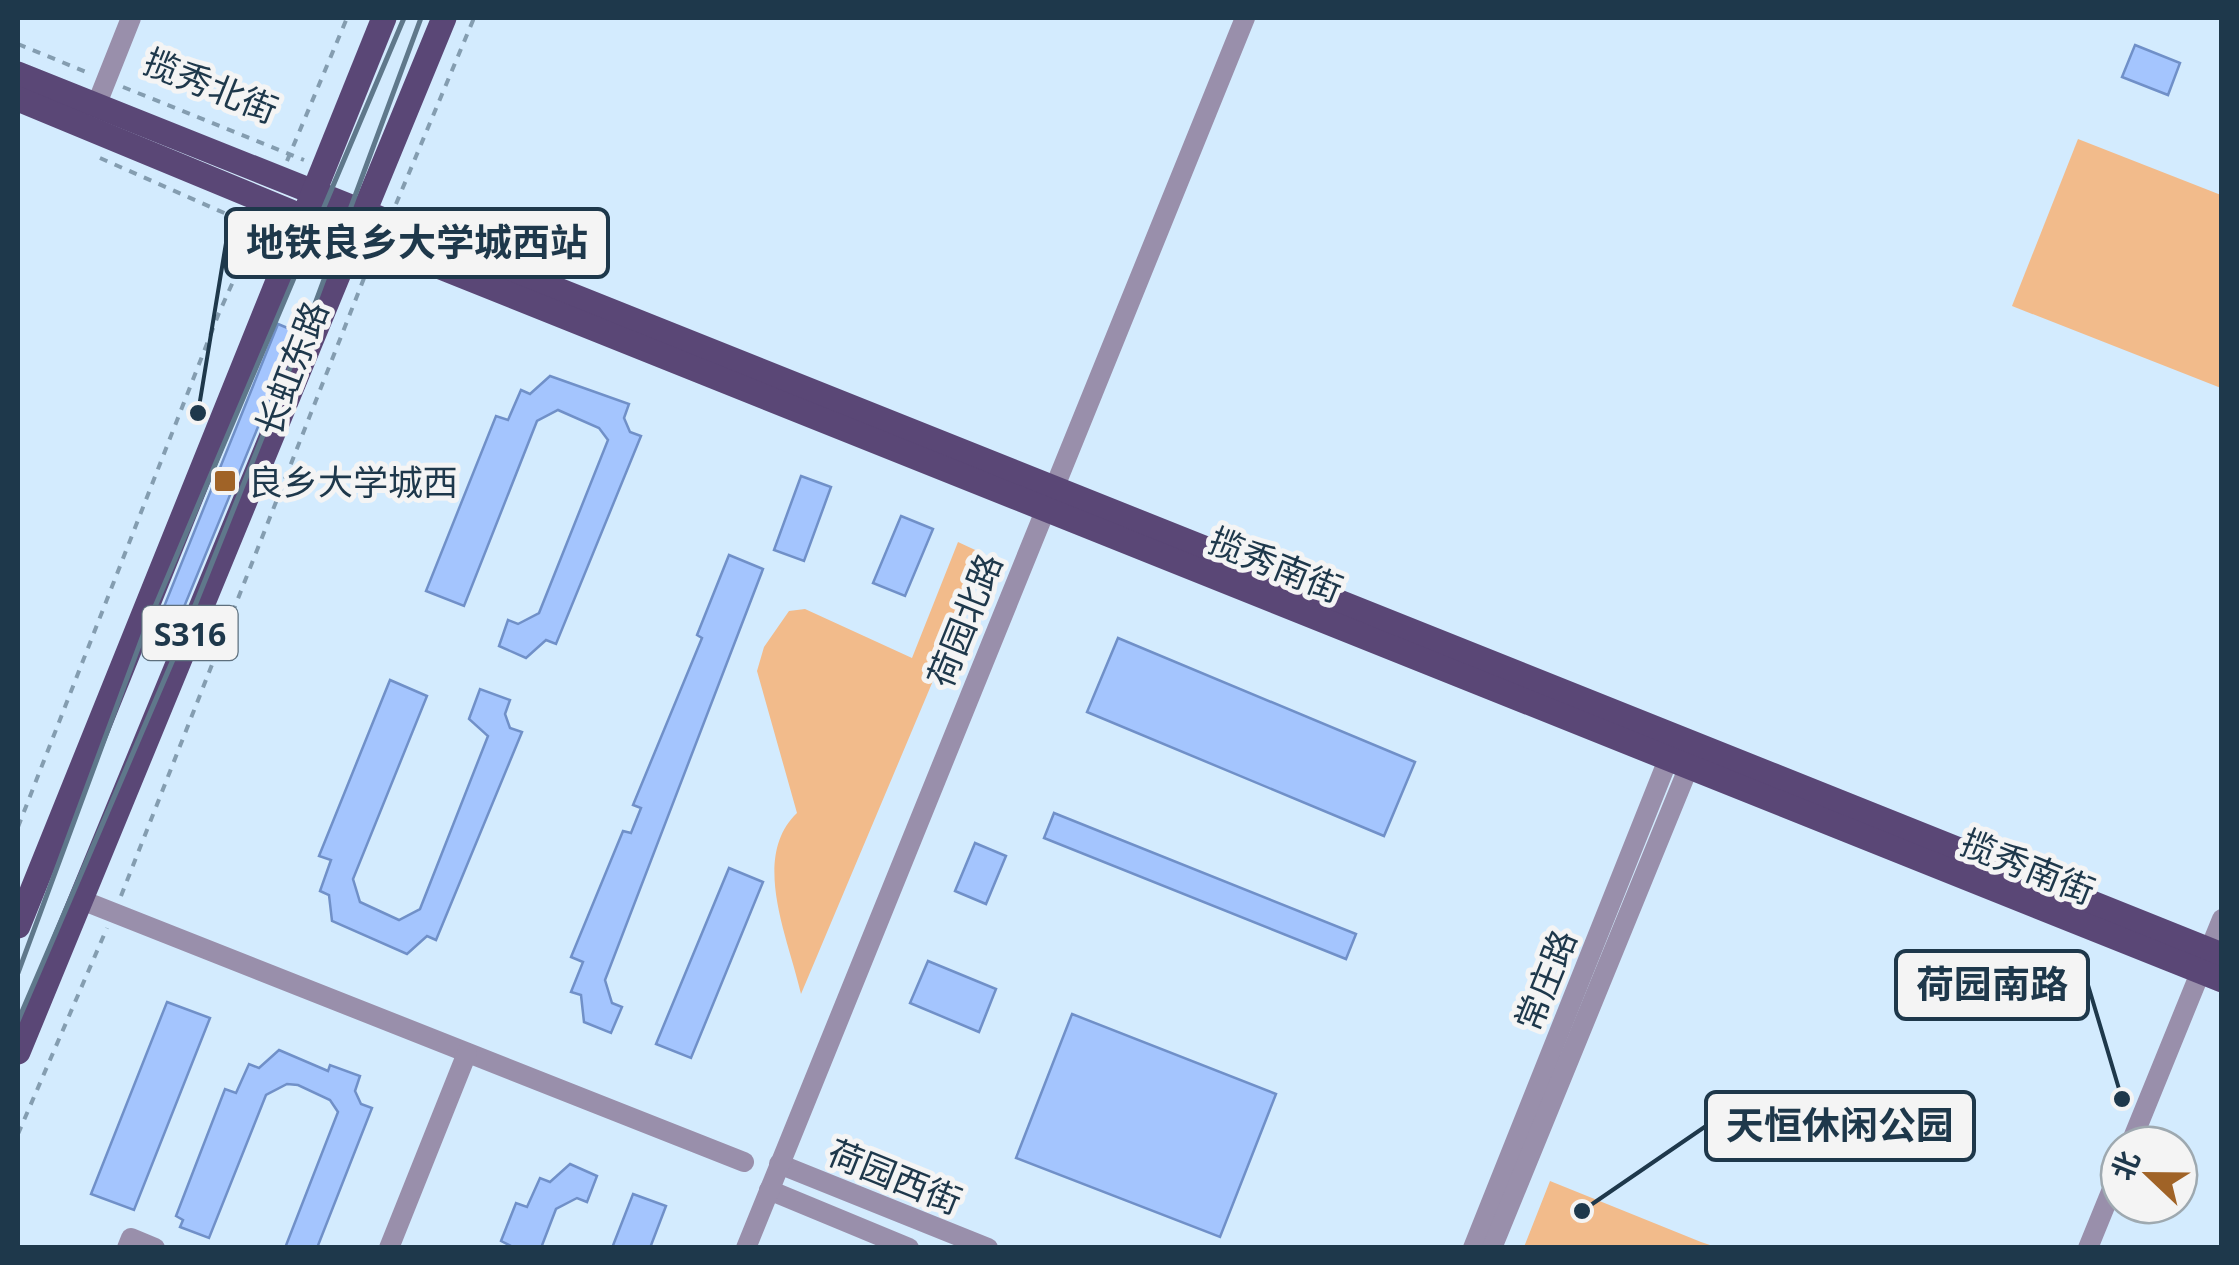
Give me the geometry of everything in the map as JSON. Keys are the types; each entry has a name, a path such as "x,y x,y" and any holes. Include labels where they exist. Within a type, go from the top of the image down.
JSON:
{"main road":[{"name":"长虹东路","path":"18,926 384,18"},
{"name":"长虹东路","path":"18,1052 79,899 371,229 444,18"},
{"name":"揽秀北街","path":"18,74 96,106 284,166 307,205"},
{"path":"18,99 268,203 307,205"},
{"name":"揽秀南街","path":"307,205 1048,499 1687,740 2213,965"},
{"name":"揽秀南街","path":"1048,499 1678,765 2213,965"}],"street":[{"path":"96,106 131,18"},
{"name":"荷园北路","path":"746,1248 1245,18"},
{"name":"常庄路","path":"1492,1248 1687,740"},
{"name":"常庄路","path":"1474,1248 1678,765"},
{"path":"79,899 744,1162"},
{"path":"2139,1125 2213,965 2222,919"},
{"path":"390,1248 467,1054"},
{"name":"荷园西街","path":"779,1164 988,1248"},
{"name":"荷园西街","path":"768,1190 909,1248"},
{"path":"2088,1248 2099,1221"},
{"path":"127,1248 131,1238 155,1248"}],"path":[{"path":"284,166 347,18"},
{"name":"长虹东路","path":"18,1134 113,914 371,229 409,180 474,18"},
{"name":"揽秀北街","path":"18,44 106,80 284,166 322,168"},
{"path":"94,154 292,242"},
{"path":"18,827 268,203"}],"shaded area":[{"path":"2078,139 2221,195 2221,388 2012,306"},
{"path":"958,542 986,555 801,994 774,876 783,831 797,813 757,671 764,647 789,611 805,609 912,658"},
{"path":"1550,1181 1701,1242 1716,1247 1524,1247"}],"building":[{"path":"2135,45 2180,63 2168,95 2122,77"},
{"path":"278,324 297,332 170,641 153,634"},
{"path":"550,376 629,404 624,418 630,432 641,436 556,644 546,640 526,658 499,646 508,620 518,624 539,613 608,440 599,428 558,410 537,421 464,606 426,591 496,416 508,420 521,390 530,394"},
{"path":"801,476 831,487 804,561 774,550"},
{"path":"901,516 933,529 905,596 873,583"},
{"path":"729,555 763,569 605,980 612,1003 622,1007 611,1033 584,1022 581,995 571,992 583,962 571,957 623,831 631,833 641,808 633,805 702,638 697,635"},
{"path":"1118,638 1415,762 1384,836 1087,712"},
{"path":"390,680 427,696 353,879 360,902 399,920 420,909 488,736 469,719 480,689 510,700 505,714 510,728 522,732 436,940 427,936 407,954 332,921 329,895 320,891 331,860 319,856"},
{"path":"1054,813 1356,934 1346,959 1044,838"},
{"path":"975,843 1006,856 986,904 955,891"},
{"path":"729,868 763,882 691,1058 656,1044"},
{"path":"928,961 996,989 979,1032 910,1003"},
{"path":"167,1002 210,1018 134,1210 91,1194"},
{"path":"1072,1014 1276,1094 1220,1237 1016,1158"},
{"path":"279,1050 328,1071 330,1065 360,1076 355,1091 361,1104 372,1108 317,1248 285,1248 338,1112 330,1100 298,1085 287,1084 266,1095 209,1238 180,1227 183,1220 176,1216 225,1089 236,1093 249,1064 259,1068"},
{"path":"570,1164 597,1176 587,1202 577,1198 556,1209 541,1248 515,1248 501,1241 516,1203 527,1207 540,1178 550,1182"},
{"path":"633,1194 666,1206 650,1248 612,1248"}],"railway":[{"path":"18,973 143,635 404,18"},
{"path":"18,1021 178,648 306,328 421,18"}],"place":[{"name":"地铁良乡大学城西站","path":"198,413"},
{"name":"良乡大学城西","path":"225,481"},
{"name":"荷园南路","path":"2122,1099"},
{"name":"天恒休闲公园","path":"1582,1211"}]}
